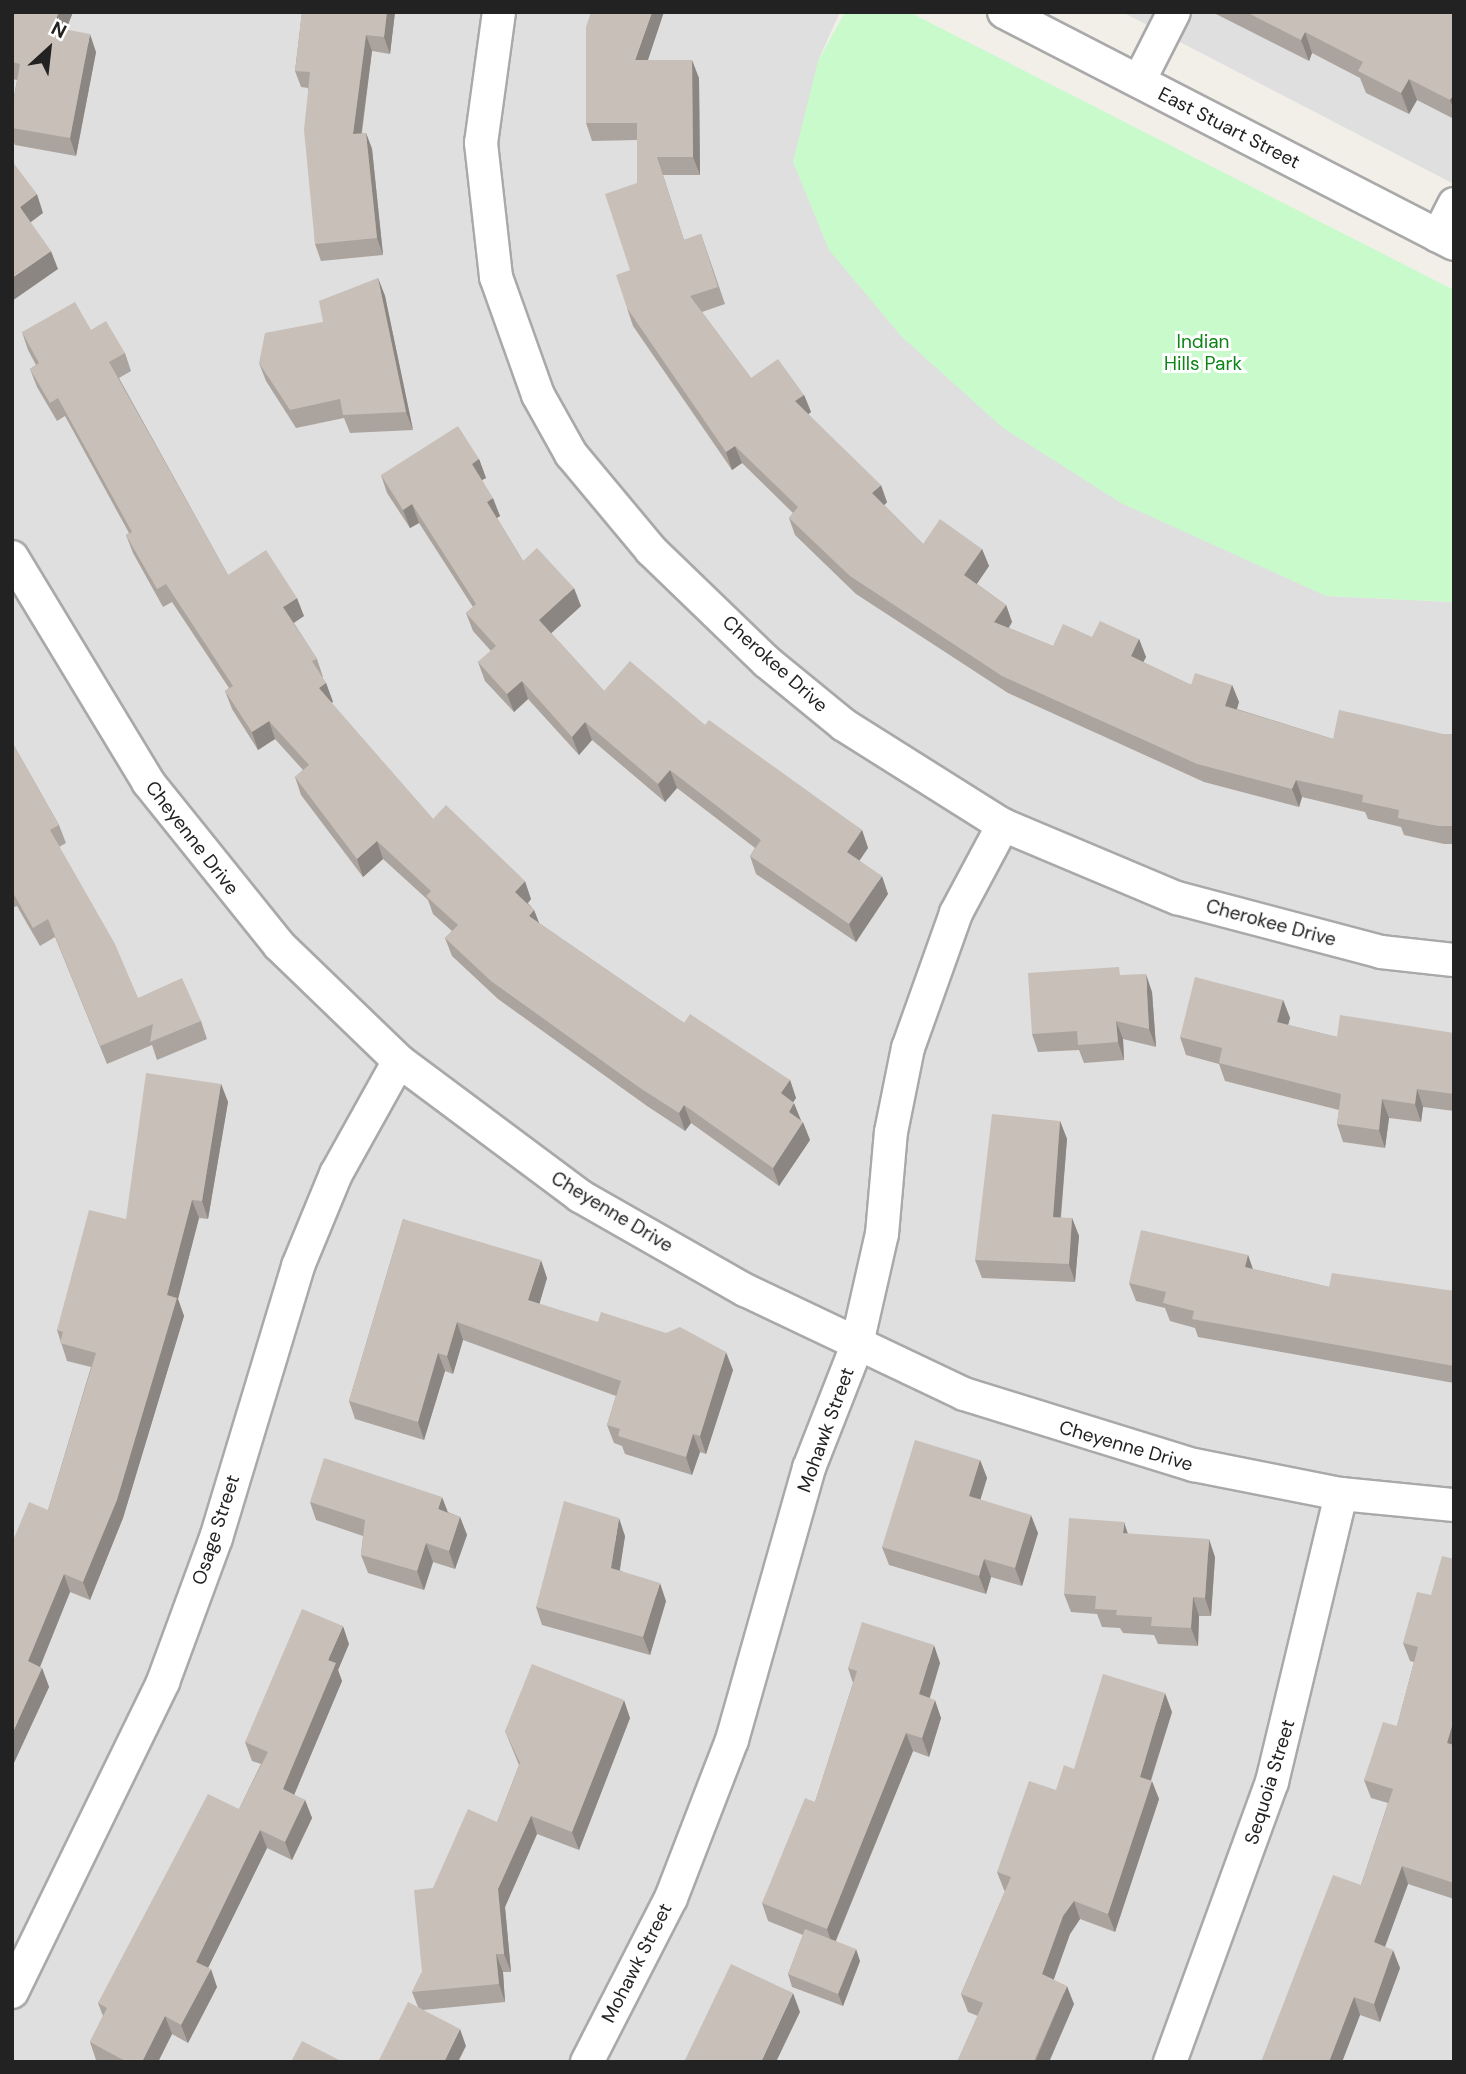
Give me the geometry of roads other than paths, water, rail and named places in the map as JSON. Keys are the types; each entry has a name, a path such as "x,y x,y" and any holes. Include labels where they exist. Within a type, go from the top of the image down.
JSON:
{"street":[{"name":"Cherokee Drive","path":"499,12 481,143 486,220 509,323 571,454 651,550 767,662 844,725 1003,825 1177,898 1381,952 1454,960"},
{"name":"East Stuart Street","path":"1004,12 1446,240"},
{"path":"1139,81 1174,12"},
{"path":"1446,240 1454,204"},
{"name":"Cheyenne Drive","path":"12,557 148,782 194,845 279,945 400,1061 580,1196 856,1348 1078,1433 1194,1465 1341,1494 1454,1505"},
{"name":"Mohawk Street","path":"587,2062 671,1898 732,1740 809,1468 856,1348 882,1234 891,1132 908,1048 956,913 1003,825"},
{"name":"Osage Street","path":"12,1992 163,1682 216,1538 298,1266 336,1174 400,1061"},
{"name":"Sequoia Street","path":"1170,2062 1272,1782 1341,1494"}],"park label":[{"name":"Indian Hills Park","path":"1203,353"}]}
